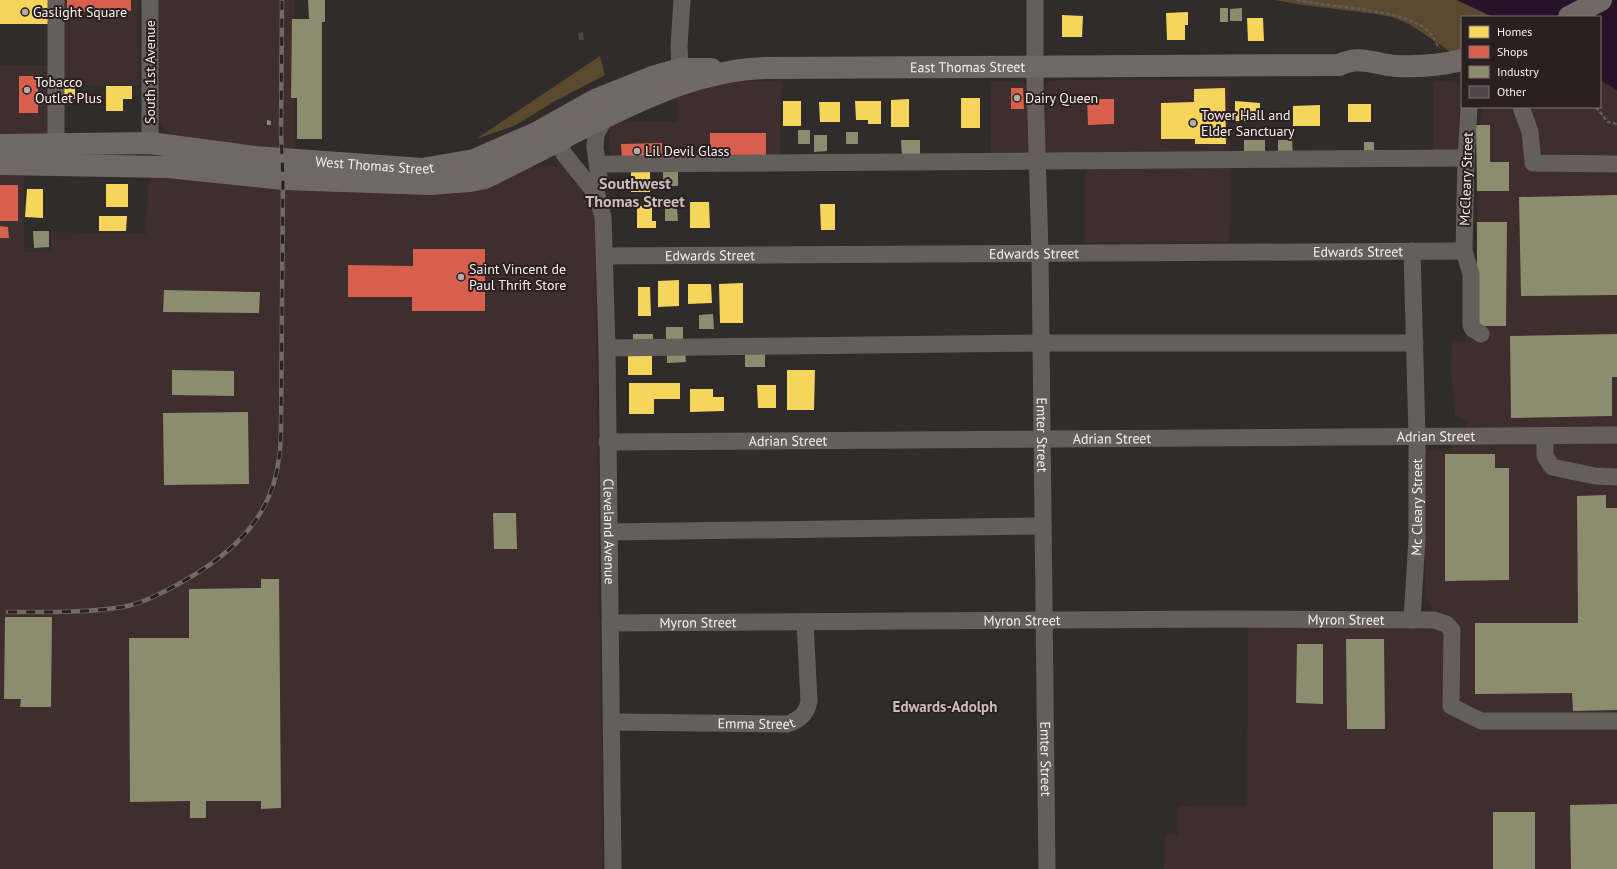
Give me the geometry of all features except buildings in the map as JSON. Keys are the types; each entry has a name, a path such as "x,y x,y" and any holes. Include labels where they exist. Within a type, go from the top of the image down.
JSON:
{"main road":[{"path":"1571,16 1601,0"},
{"name":"East Thomas Street","path":"605,117 652,96 699,79 730,70 766,68 1035,68 1340,65 1359,59 1390,65 1409,66 1442,64 1461,60"},
{"name":"East Thomas Street","path":"1340,65 1354,74 1404,79 1461,75"},
{"name":"West Thomas Street","path":"0,164 168,167 282,179 430,184 470,181 485,178 555,133 586,104 615,91 655,76 680,69 694,68 730,70"},
{"name":"West Thomas Street","path":"0,145 150,143 255,156 422,169 474,160 536,133 555,133 605,117"},
{"path":"67,164 137,160 146,156 150,143"}],"street":[{"path":"56,0 56,144"},
{"name":"South 1st Avenue","path":"150,0 150,143"},
{"path":"680,69 679,46 682,0"},
{"name":"Emter Street","path":"1035,0 1035,68 1040,253 1047,869"},
{"name":"McCleary Street","path":"1469,108 1466,158 1464,251 1471,274 1471,325 1473,329 1481,334"},
{"path":"1522,108 1530,132 1533,163 1617,164"},
{"name":"Cleveland Avenue","path":"605,117 596,135 595,147 598,166 598,195 603,217 605,256 613,869"},
{"name":"Cleveland Avenue","path":"555,133 564,154 598,195"},
{"path":"598,166 608,164 780,164 1037,160 1466,158"},
{"name":"Mc Cleary Street","path":"1412,251 1417,436 1417,538 1412,620"},
{"name":"Edwards Street","path":"605,256 1464,251"},
{"path":"607,348 1041,343 1414,343"},
{"name":"Adrian Street","path":"607,442 1617,435"},
{"path":"1545,436 1545,456 1552,467 1595,476 1617,477"},
{"path":"609,532 1043,526"},
{"name":"Myron Street","path":"610,623 1434,620 1446,624 1452,630 1451,706 1481,721 1617,721"},
{"name":"Emma Street","path":"612,722 787,724 794,722 806,711 810,701 805,622"}],"path":[{"path":"1297,0 1382,12 1412,21 1429,31 1441,53"},
{"path":"1597,108 1608,122 1617,124"}],"shaded area":[{"path":"59,0 138,0 139,85 58,85"},
{"path":"159,0 295,0 294,154 175,136 164,130 158,116"},
{"path":"1275,0 1457,0 1491,16 1461,16 1461,55 1457,56 1409,24 1392,17"},
{"path":"1457,0 1617,0 1617,90 1601,81 1601,16 1491,16"},
{"path":"600,56 605,75 553,102 516,125 476,139"},
{"path":"0,66 50,66 48,146 0,145"},
{"path":"1056,80 1230,80 1229,242 1085,243 1085,157 1044,157 1044,90 1048,82"},
{"path":"678,81 781,81 780,159 610,160 609,122 677,122"},
{"path":"1451,81 1457,84 1459,89 1456,155 1433,155 1433,83"},
{"path":"1601,81 1617,90 1617,869 1164,869 1165,835 1178,835 1179,806 1247,805 1248,627 1418,627 1424,629 1433,611 1428,602 1425,585 1425,451 1450,450 1468,422 1455,416 1451,368 1452,341 1466,341 1464,260 1477,260 1476,125 1480,125 1483,108 1601,108"},
{"path":"991,82 1023,82 1027,85 1029,157 990,157"},
{"path":"582,166 591,171 594,179 603,869 0,869 0,175 24,175 24,252 51,251 51,232 146,234 149,173 276,168"}],"railway":[{"path":"8,612 66,612 109,609 139,603 154,597 200,571 233,546 247,532 268,499 275,479 280,455 281,431 283,179 281,133 282,0"}],"place":[{"name":"Gaslight Square","path":"25,12"},
{"name":"Tobacco Outlet Plus","path":"27,90"},
{"name":"Dairy Queen","path":"1017,98"},
{"name":"Tower Hall and Elder Sanctuary","path":"1193,123"},
{"name":"Lil Devil Glass","path":"637,151"},
{"name":"Saint Vincent de Paul Thrift Store","path":"461,277"}],"district":[{"name":"Southwest Thomas Street","path":"635,192"},
{"name":"Edwards-Adolph","path":"945,707"}]}
